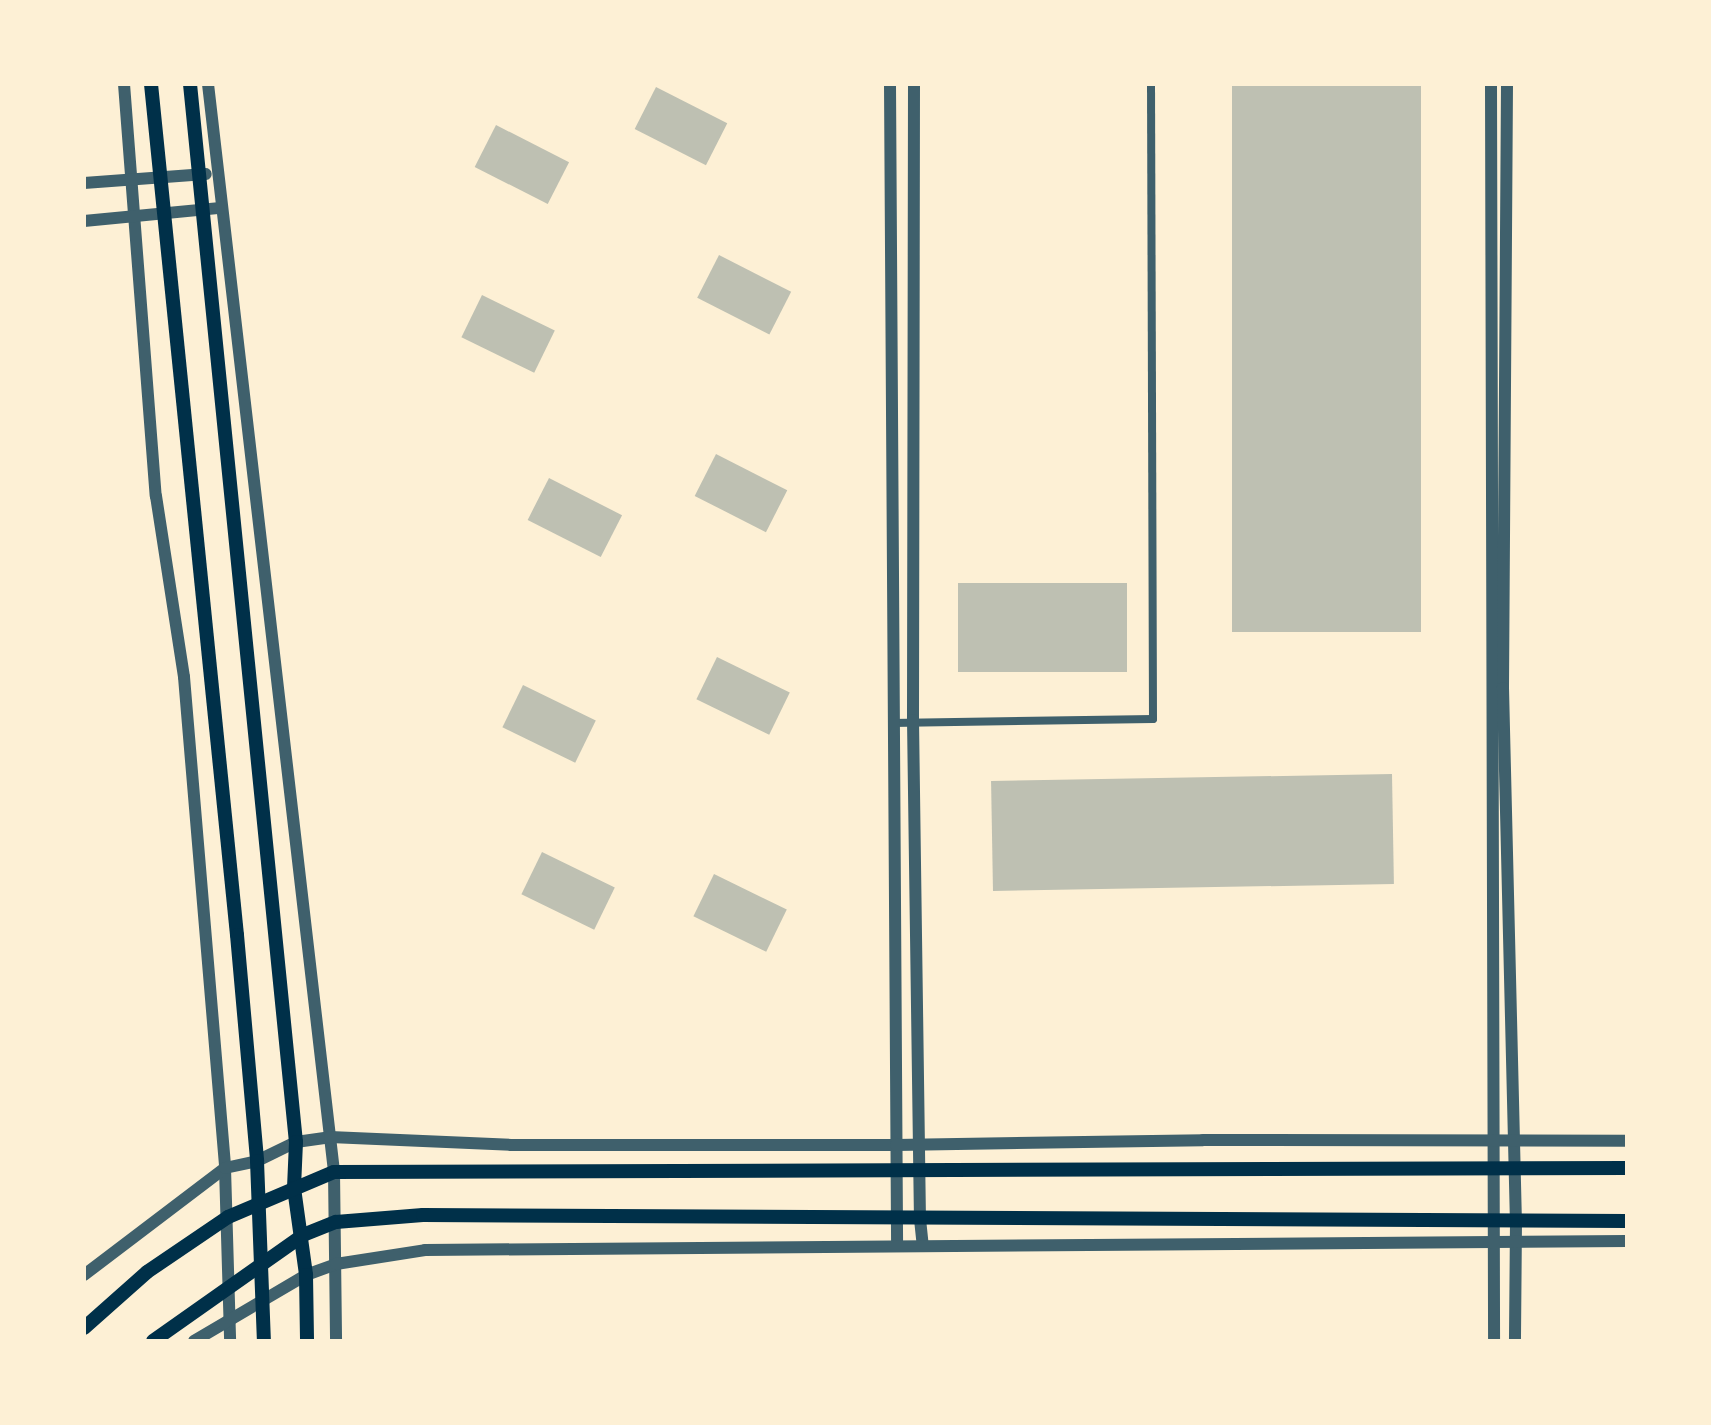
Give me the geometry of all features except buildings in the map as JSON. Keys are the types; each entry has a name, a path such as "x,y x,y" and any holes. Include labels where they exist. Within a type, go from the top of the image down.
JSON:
{"main road":[{"path":"151,84 257,1161 264,1341"},
{"path":"190,84 296,1142 294,1188 303,1235 307,1341"},
{"path":"84,1328 147,1272 228,1217 259,1201 334,1172 1627,1168"},
{"path":"153,1341 303,1235 336,1222 423,1215 1627,1221"}],"street":[{"path":"124,84 156,496 184,677 225,1168 230,1341"},
{"path":"208,84 334,1172 336,1341"},
{"path":"890,84 897,1246"},
{"path":"914,84 913,720 920,1219 923,1246"},
{"path":"892,723 913,720 1153,719 1151,84"},
{"path":"1491,84 1494,1341"},
{"path":"1507,84 1503,688 1516,1222 1515,1341"},
{"path":"84,183 217,173"},
{"path":"84,221 220,208"},
{"path":"84,1275 225,1168 257,1161 296,1142 330,1137 511,1145 896,1145 1203,1140 1627,1141"},
{"path":"194,1341 306,1275 336,1264 425,1250 520,1246 618,1250 1627,1241"}]}
